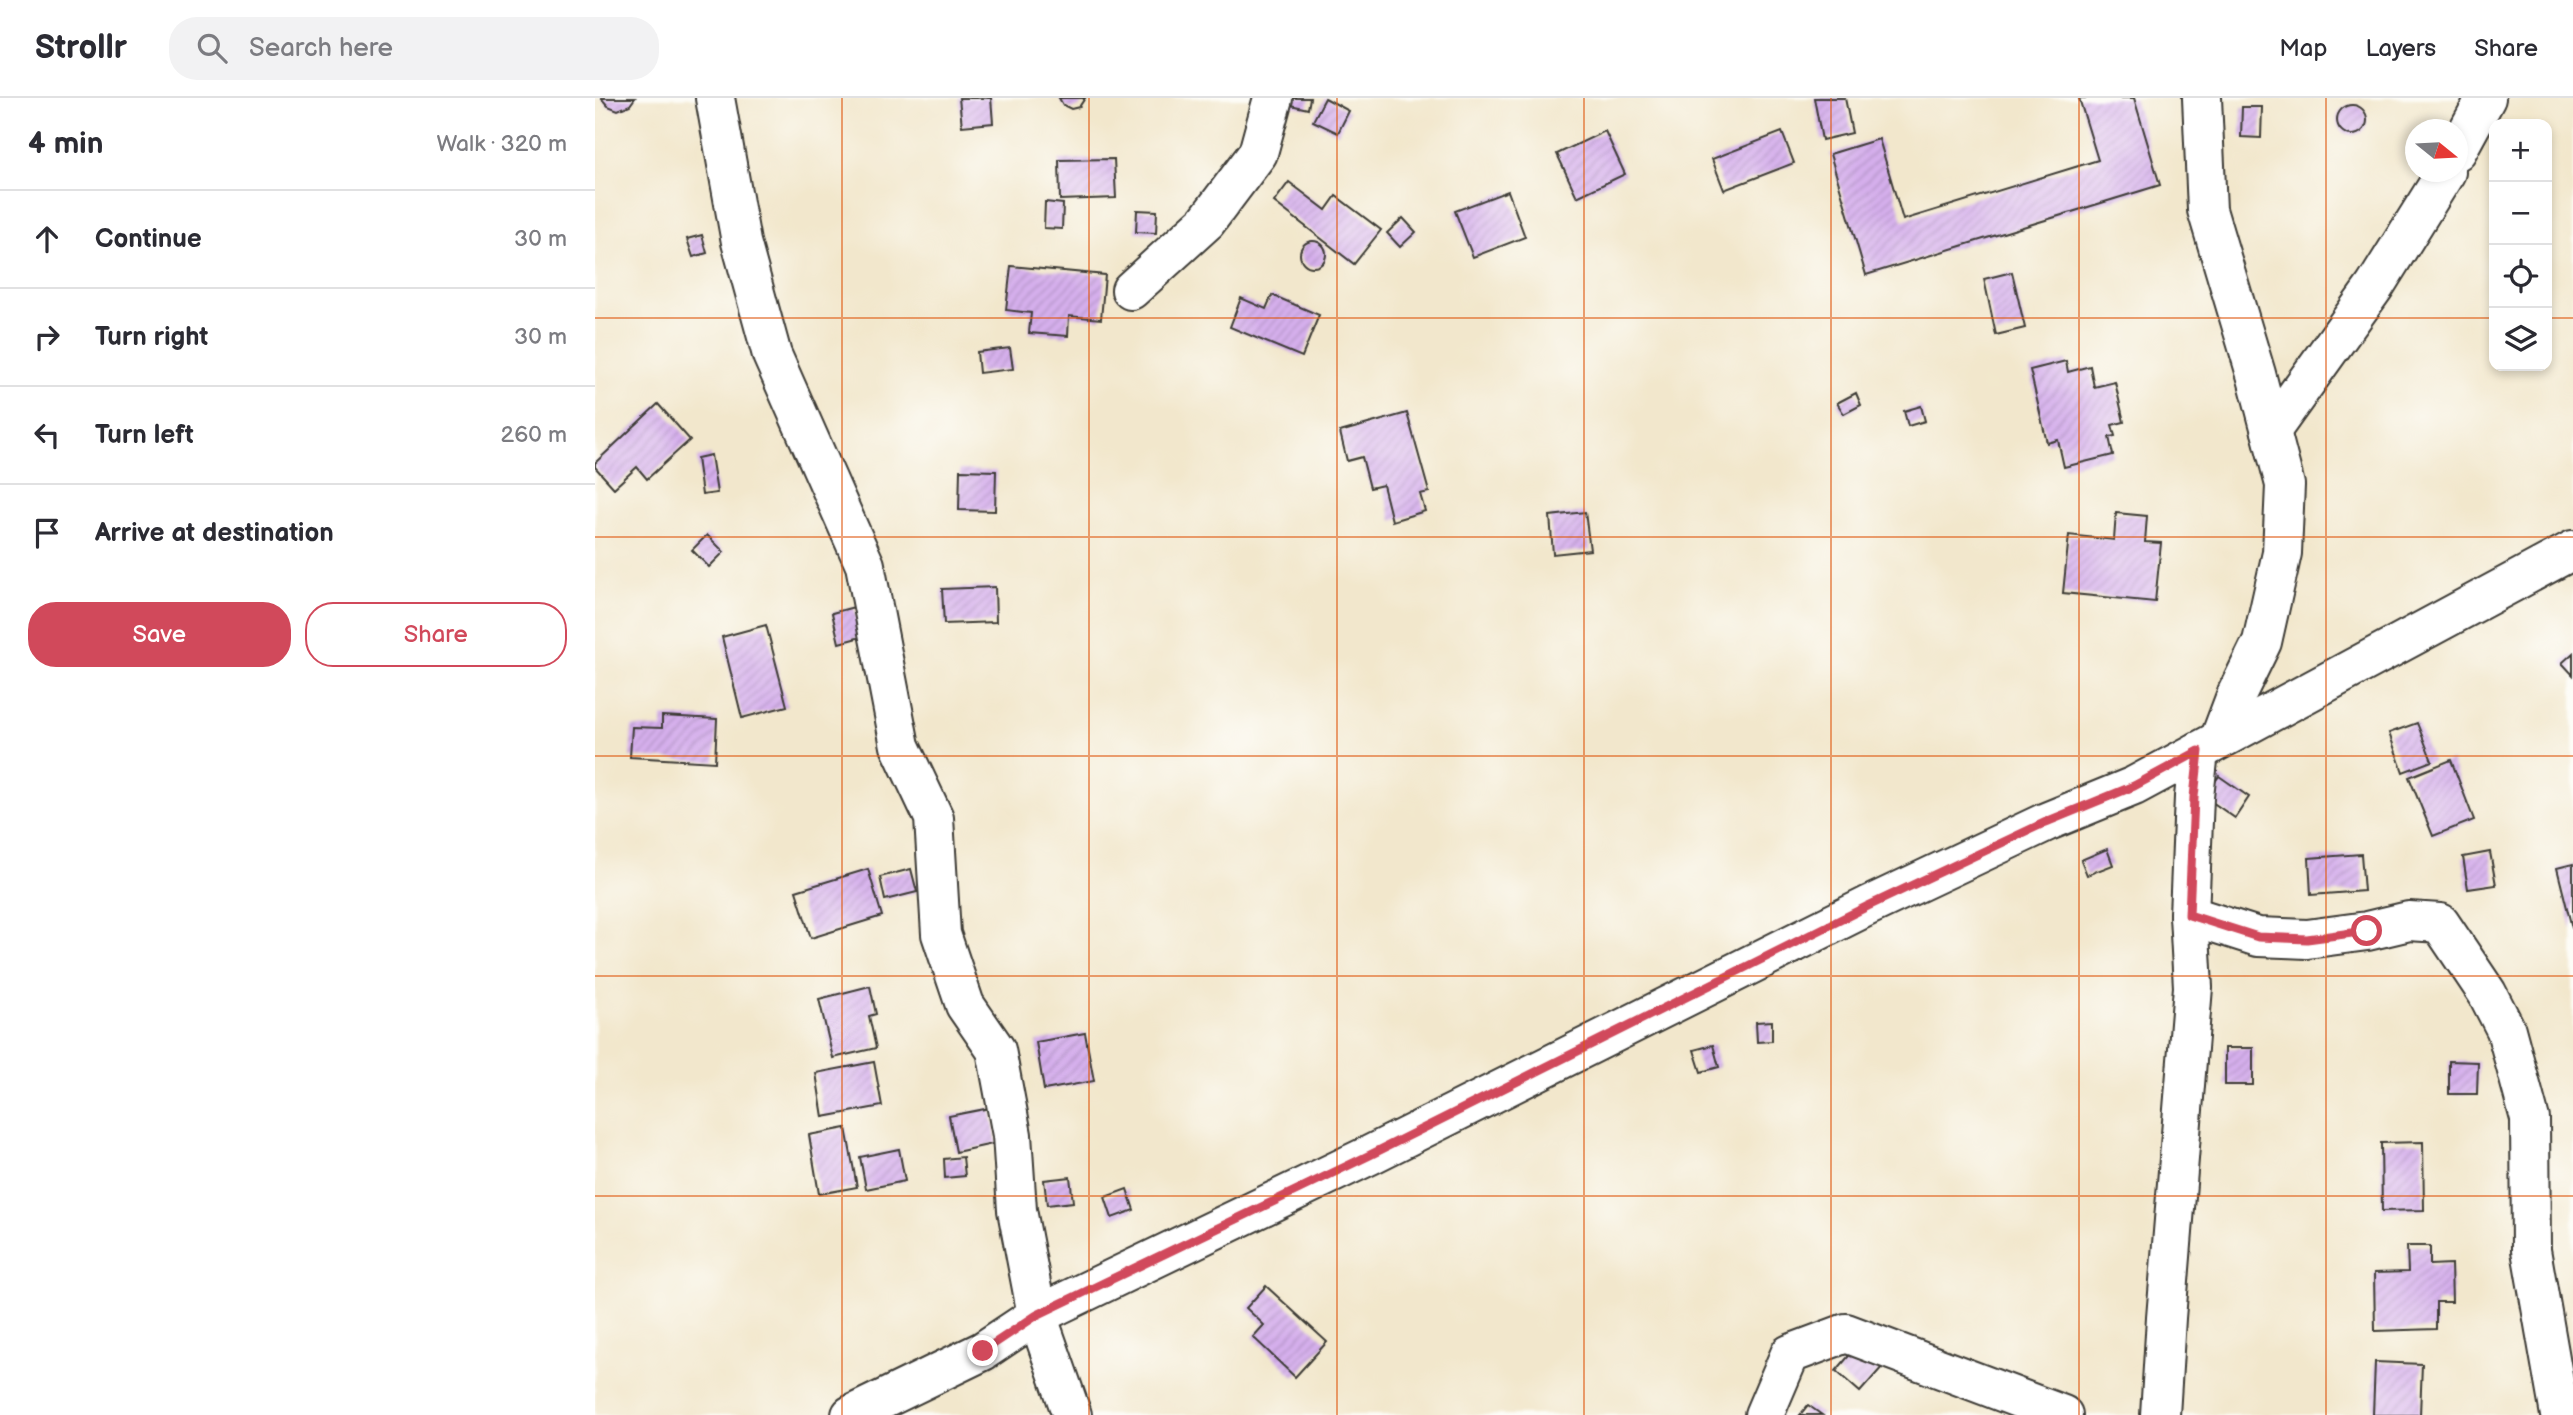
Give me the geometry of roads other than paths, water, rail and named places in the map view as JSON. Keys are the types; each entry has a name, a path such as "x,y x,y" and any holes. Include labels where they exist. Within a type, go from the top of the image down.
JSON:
{"street":[{"path":"715,98 741,242 772,355 865,565 899,746 934,818 941,934 965,1006 996,1050 1012,1135 1017,1210 1037,1315 1072,1415"},
{"path":"1131,290 1206,222 1258,153 1273,98"},
{"path":"2160,1415 2193,987 2189,915 2194,797 2210,744 2262,642 2283,553 2285,485 2207,210 2201,98"},
{"path":"2468,132 2486,98"},
{"path":"2271,431 2375,286 2440,182"},
{"path":"851,1415 983,1351 1037,1315 1370,1155 1868,906 2046,822 2134,786 2573,550"},
{"path":"2189,915 2258,937 2307,939 2367,931 2409,921 2440,923 2487,993 2507,1030 2530,1119 2531,1250 2560,1415"},
{"path":"1764,1415 1790,1354 1846,1333 2063,1415"}]}
